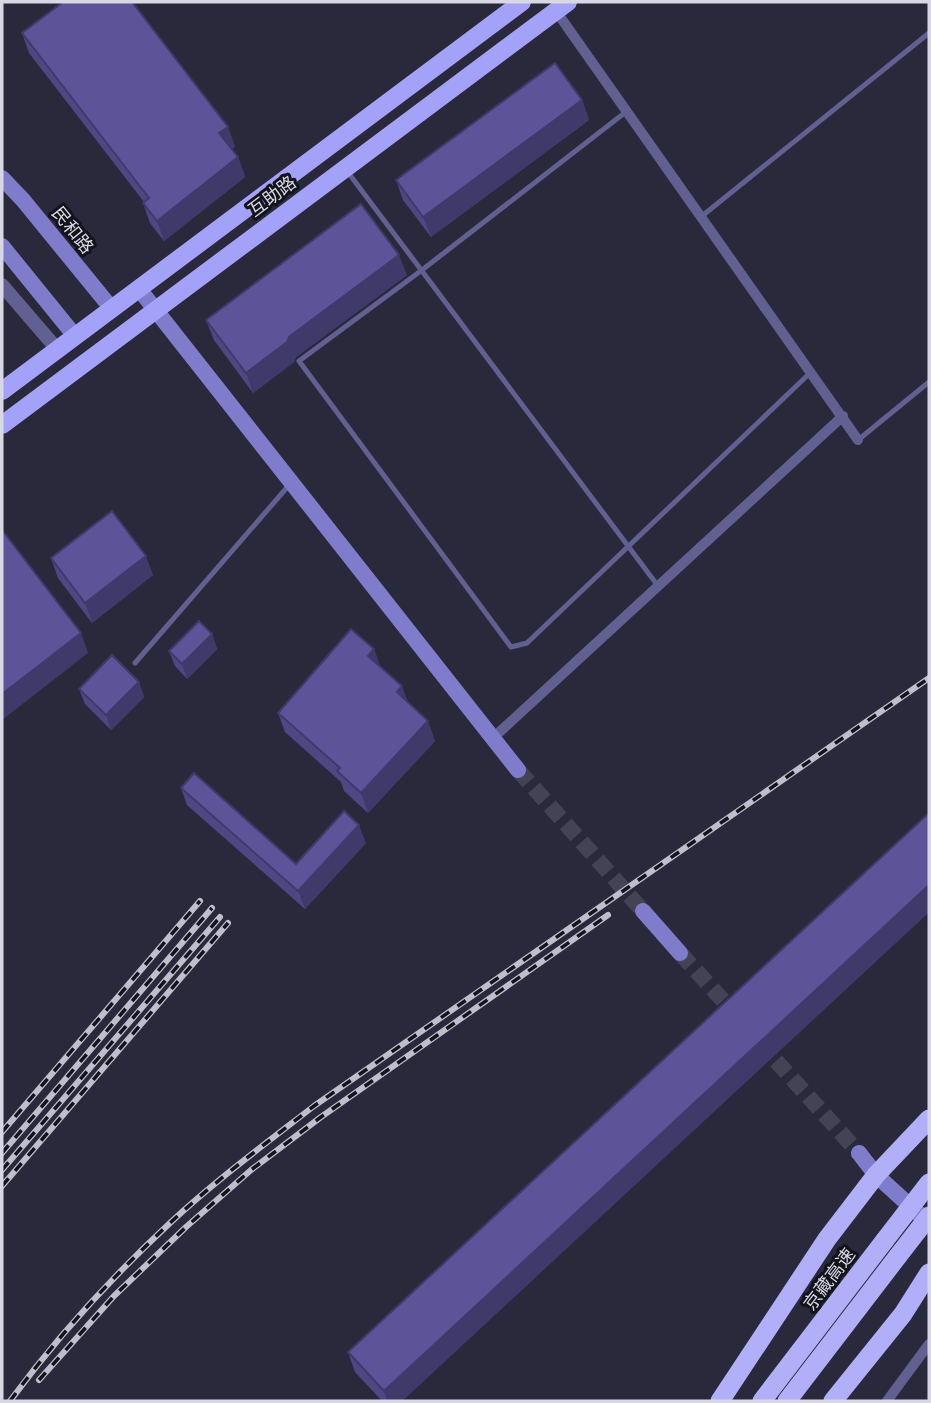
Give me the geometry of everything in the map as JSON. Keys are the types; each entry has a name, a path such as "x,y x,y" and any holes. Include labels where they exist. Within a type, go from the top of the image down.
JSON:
{"highway":[{"name":"互助路","path":"2,391 522,2"},
{"name":"互助路","path":"2,425 562,6"},
{"path":"720,1401 827,1239 876,1175 929,1119"},
{"name":"京藏高速","path":"762,1401 929,1183"},
{"path":"787,1401 929,1216"},
{"path":"833,1401 903,1314 929,1273"}],"main road":[{"name":"民和路","path":"2,178 112,309"},
{"path":"2,246 75,335"},
{"path":"139,289 518,770"},
{"path":"643,911 680,953"},
{"path":"859,1153 876,1175 929,1224"}],"street":[{"path":"562,6 627,111 858,440"},
{"path":"2,285 57,349"},
{"path":"493,738 843,416"},
{"path":"887,1401 929,1343"}],"lane":[{"path":"702,216 929,33"},
{"path":"627,111 422,270 299,360 511,647 527,643 812,372"},
{"path":"345,168 658,586"},
{"path":"858,440 929,382"},
{"path":"135,663 292,482"}],"building":[{"path":"63,2 132,2 228,127 219,133 238,157 157,221 143,203 149,198 22,33"},
{"path":"555,63 582,100 423,217 396,180"},
{"path":"361,204 399,255 289,337 287,342 246,373 206,320"},
{"path":"112,511 146,556 85,603 51,558"},
{"path":"2,530 81,633 2,694"},
{"path":"199,621 212,634 182,664 169,651"},
{"path":"351,629 374,649 368,656 402,686 397,692 428,721 361,793 337,771 340,768 278,713"},
{"path":"112,655 139,682 106,715 79,689"},
{"path":"194,773 296,864 344,811 359,825 298,891 181,788"},
{"path":"929,813 929,885 384,1391 348,1352"}],"tunnel":[{"path":"518,770 643,911"},
{"path":"680,953 739,1018"},
{"path":"760,1043 859,1153"}],"railway":[{"path":"10,1401 66,1331 127,1265 187,1207 240,1163 314,1106 929,678"},
{"path":"2,1132 200,901"},
{"path":"2,1153 212,908"},
{"path":"39,1380 114,1296 251,1170 321,1117 608,915"},
{"path":"2,1170 220,917"},
{"path":"2,1186 228,923"}]}
